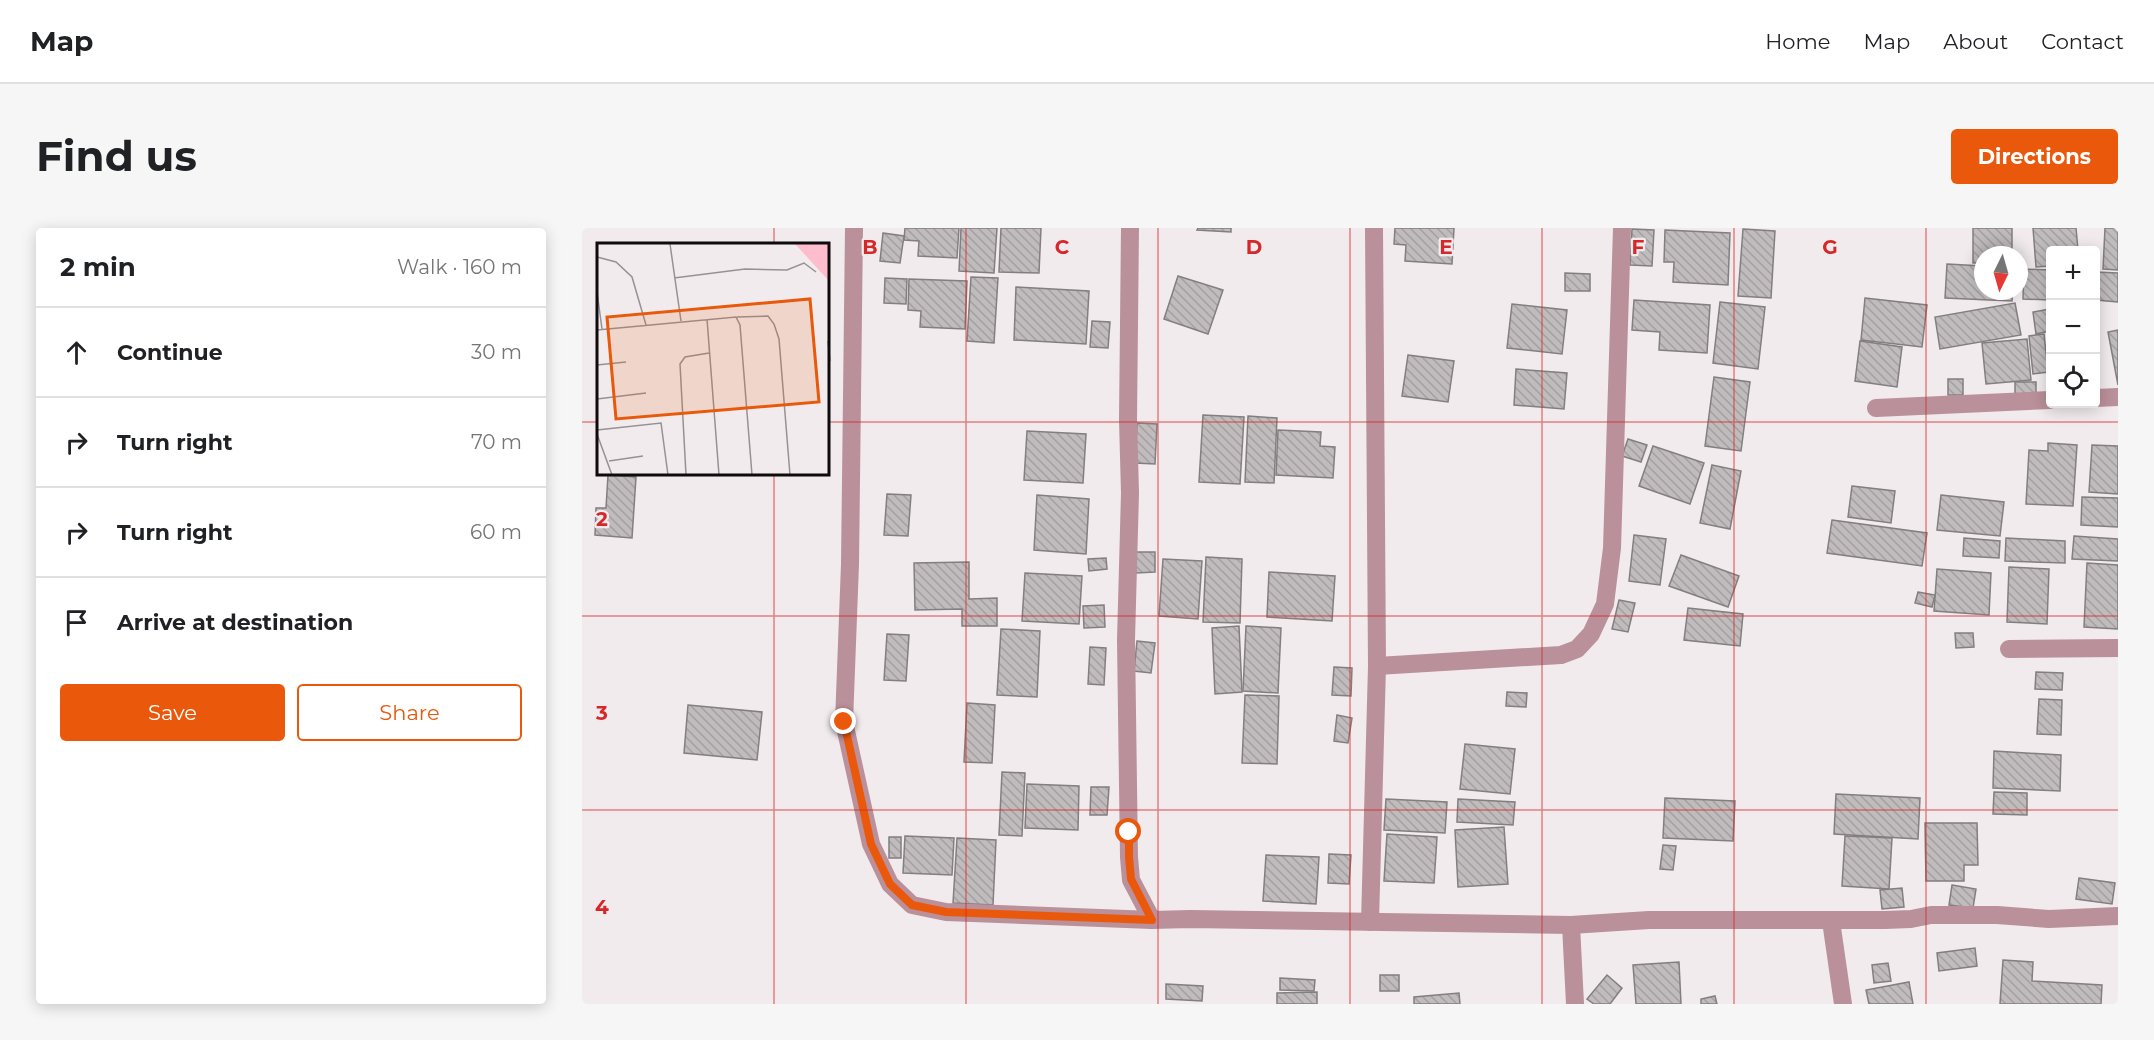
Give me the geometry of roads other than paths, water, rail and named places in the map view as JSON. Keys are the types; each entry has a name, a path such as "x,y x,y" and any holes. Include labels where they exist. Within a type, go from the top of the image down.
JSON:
{"street":[{"path":"854,228 850,564 844,722 871,844 890,884 912,905 946,912 1152,920 1571,925 1649,920 1911,919 1931,915 1997,915 2049,919 2118,916"},
{"path":"1130,228 1128,420 1130,528 1126,640 1129,857 1131,879 1152,920"},
{"path":"1370,922 1377,666 1374,228"},
{"path":"1377,666 1561,655 1577,649 1591,634 1605,604 1612,548 1622,228"},
{"path":"2100,398 2118,398"},
{"path":"1876,408 2046,400"},
{"path":"2009,649 2118,648"},
{"path":"1832,921 1843,1004"},
{"path":"1571,925 1575,1004"}]}
